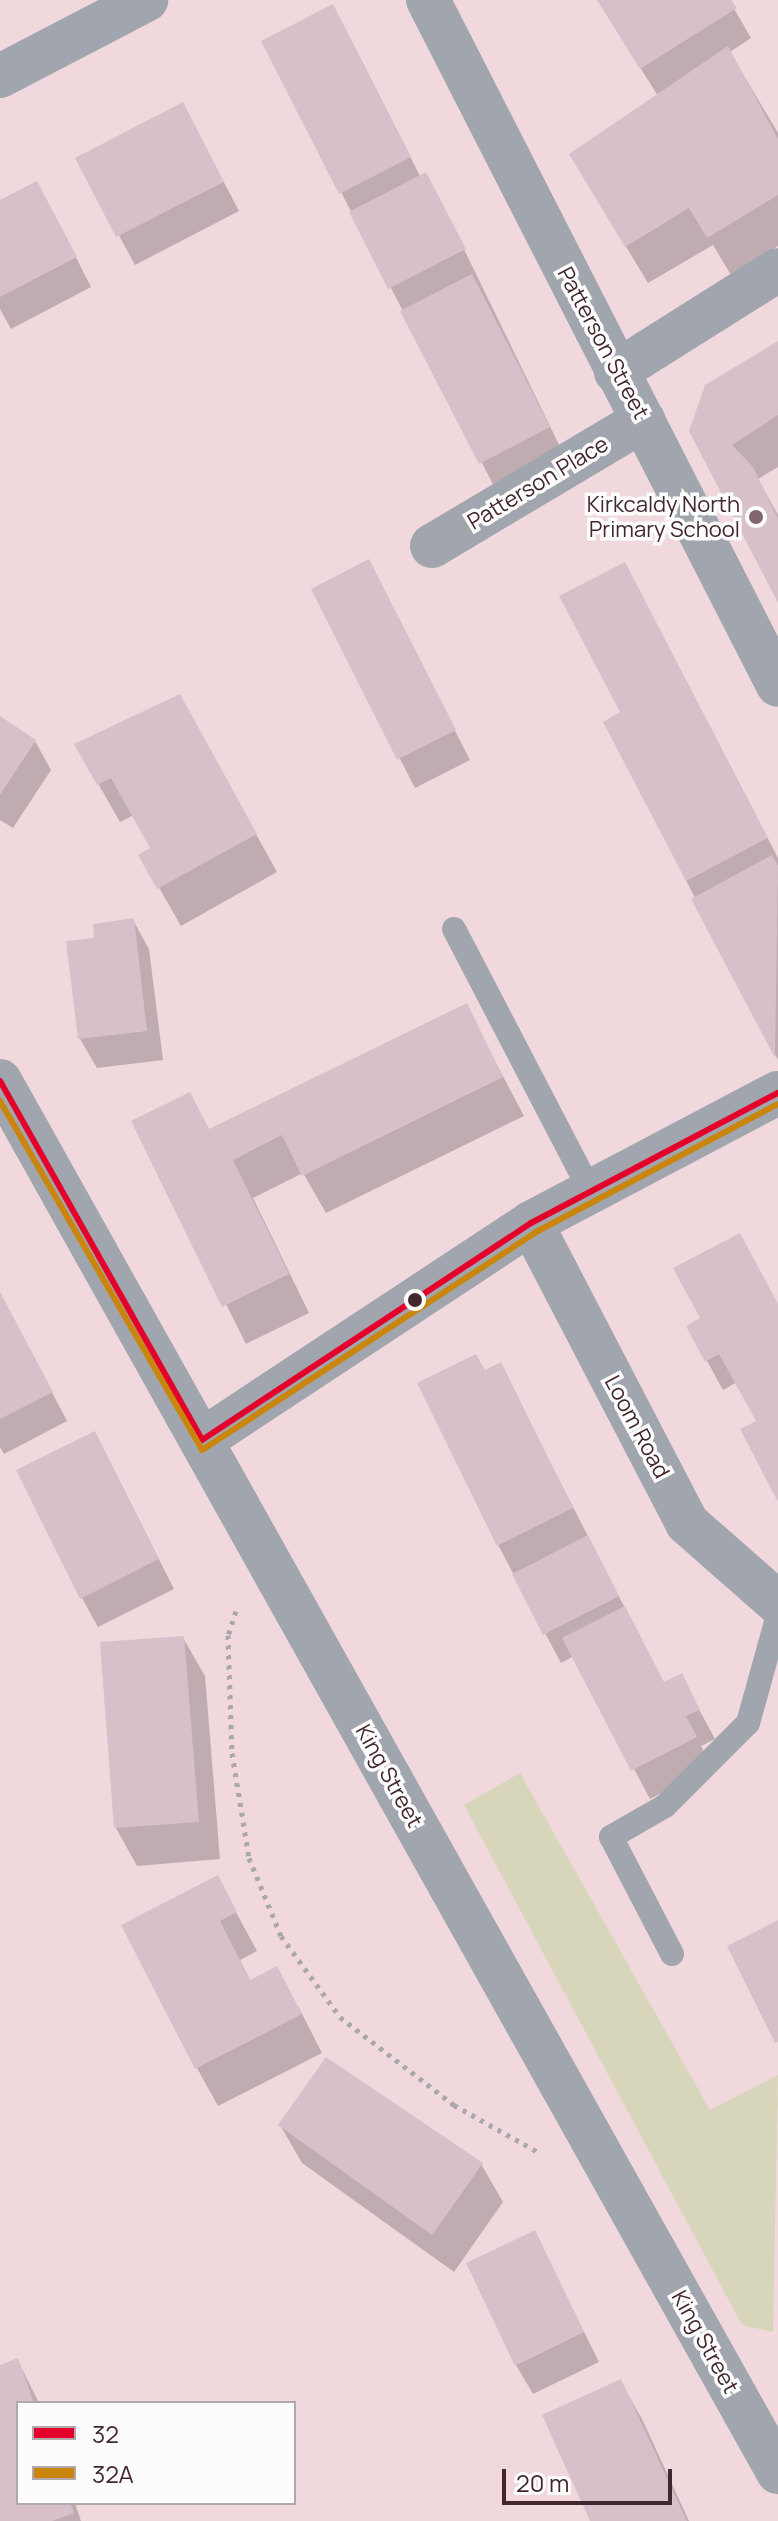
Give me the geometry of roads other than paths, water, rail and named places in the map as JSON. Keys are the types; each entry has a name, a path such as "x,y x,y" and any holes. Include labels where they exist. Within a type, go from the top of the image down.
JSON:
{"street":[{"path":"0,76 146,0"},
{"name":"Patterson Street","path":"428,0 778,685"},
{"path":"616,372 778,270"},
{"name":"Patterson Place","path":"432,546 643,420"},
{"name":"King Street","path":"0,1081 202,1440 762,2407 778,2472"},
{"path":"202,1440 531,1223 592,1194 778,1093"},
{"name":"Loom Road","path":"531,1223 687,1523 778,1603"}],"lane":[{"path":"454,929 592,1194"},
{"path":"672,1954 611,1837 665,1806 748,1723 778,1615"}],"place":[{"name":"Kirkcaldy North Primary School","path":"756,517"}]}
